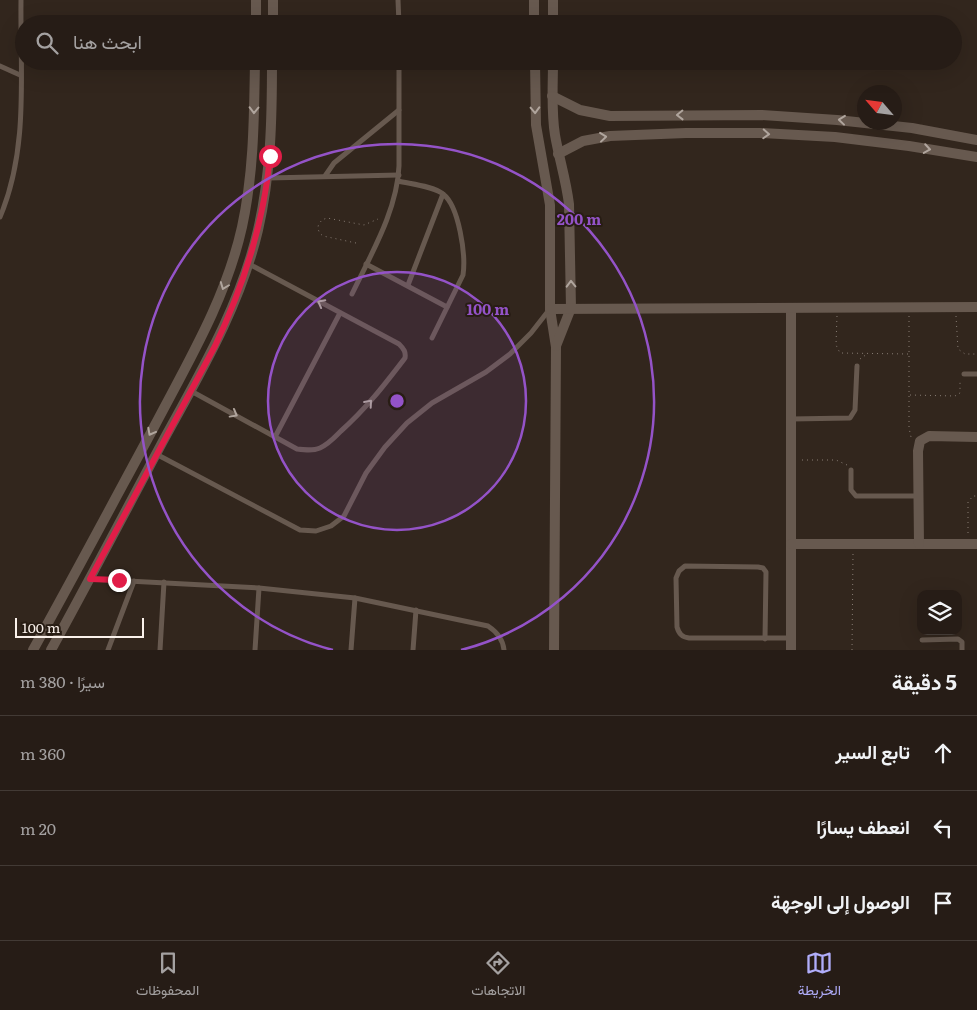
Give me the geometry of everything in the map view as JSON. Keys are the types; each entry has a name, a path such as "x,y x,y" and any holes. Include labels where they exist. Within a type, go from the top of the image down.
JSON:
{"street":[{"path":"256,0 256,15"},
{"path":"273,0 273,15"},
{"path":"534,0 534,15"},
{"path":"553,0 553,15"},
{"path":"34,650 124,484 214,311 234,255 250,178 254,139 255,70"},
{"path":"51,650 215,346 232,310 250,262 268,178 271,140 272,70"},
{"path":"535,70 536,126 550,205 550,309 556,347 554,650"},
{"path":"553,70 554,125 569,204 571,308 556,347"},
{"path":"552,96 580,110 610,116 762,114 912,128 977,140"},
{"path":"909,146 912,128"},
{"path":"558,154 576,144 596,138 686,133 760,133 816,136 909,146 977,157"},
{"path":"254,139 271,140"},
{"path":"250,178 268,178"},
{"path":"234,255 250,262"},
{"path":"790,308 791,650"},
{"path":"550,309 977,308"},
{"path":"201,338 215,346"},
{"path":"919,544 918,446 920,441 929,436 977,437"},
{"path":"124,484 137,491"},
{"path":"791,544 972,544"},
{"path":"73,578 90,579"}],"lane":[{"path":"20,0 20,15"},
{"path":"398,0 398,15"},
{"path":"0,66 20,75"},
{"path":"0,217 16,164 21,120 20,70"},
{"path":"352,294 388,214 398,182 399,70"},
{"path":"325,176 334,163 399,110"},
{"path":"268,178 399,175"},
{"path":"398,182 437,190 448,200 455,214 465,263 463,275 432,338"},
{"path":"408,286 443,194"},
{"path":"191,391 298,449 308,450 329,444 369,404 405,358 406,353 399,344 250,262"},
{"path":"366,264 447,307"},
{"path":"156,454 300,530 316,531 331,526 344,516 366,473 385,447 407,423 432,403 486,372 510,354 531,333 550,309"},
{"path":"275,437 340,313"},
{"path":"791,419 847,419 853,416 855,410 856,366"},
{"path":"964,374 977,374"},
{"path":"851,470 852,490 856,496 918,496"},
{"path":"765,639 766,572 763,568 758,566 685,566 679,571 676,578 677,627 681,635 689,638 765,639 791,638"},
{"path":"90,579 259,588 355,598 488,626 496,631 501,638 504,650"},
{"path":"108,650 134,581"},
{"path":"160,650 164,582"},
{"path":"255,650 259,588"},
{"path":"352,650 355,598"},
{"path":"413,650 416,610"},
{"path":"922,640 958,639 962,642 962,650"}],"path":[{"path":"356,243 323,236 319,233 319,224 327,218 364,226 388,214"},
{"path":"837,308 836,345 838,351 843,354 909,354"},
{"path":"910,308 910,434 918,446"},
{"path":"956,308 958,349 965,354 977,354"},
{"path":"856,366 860,358 868,354"},
{"path":"909,395 957,396 960,390 961,378 964,374"},
{"path":"791,460 836,460 848,465 851,470"},
{"path":"972,544 968,502 973,496 977,496"},
{"path":"852,650 853,544"}],"route":[{"path":"119,580 90,579 229,318 258,232 264,204 270,156"}]}
